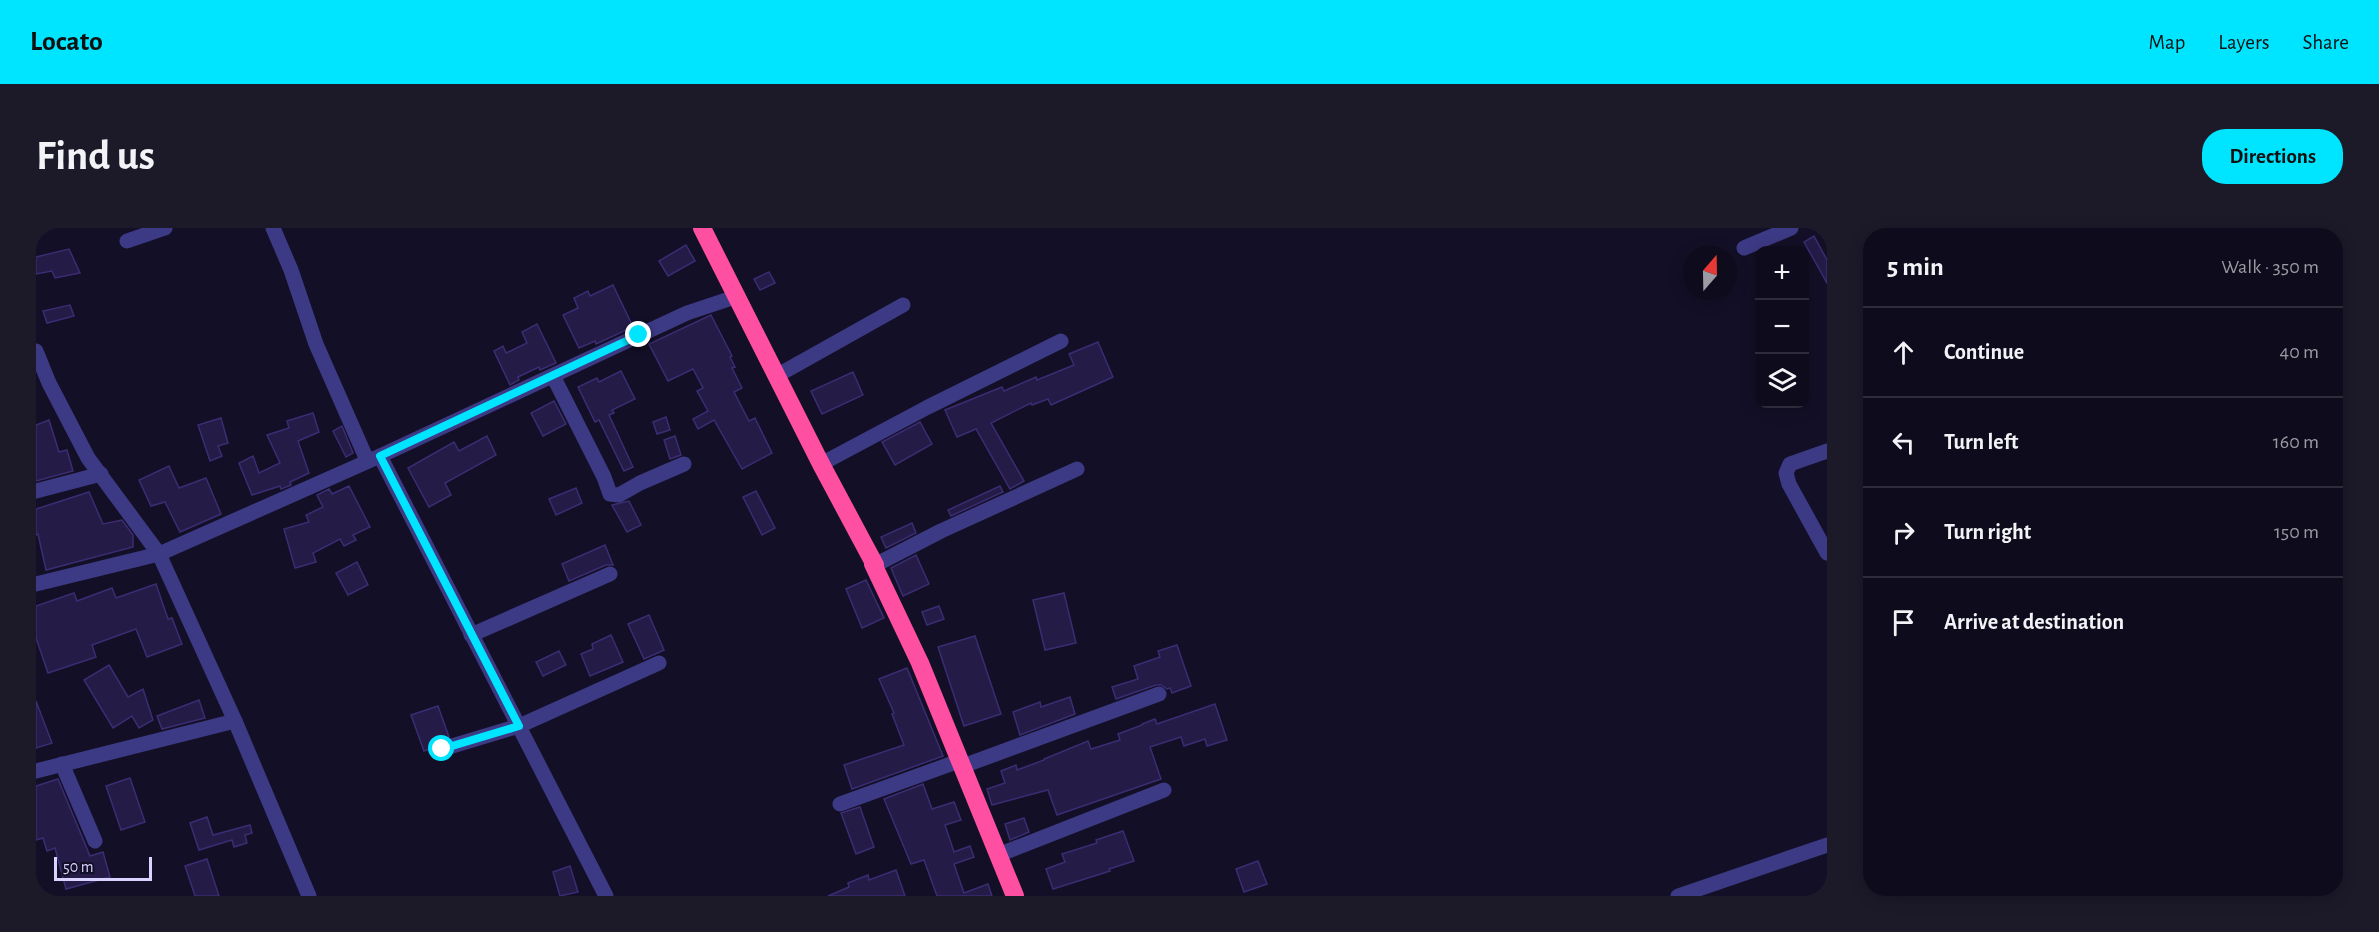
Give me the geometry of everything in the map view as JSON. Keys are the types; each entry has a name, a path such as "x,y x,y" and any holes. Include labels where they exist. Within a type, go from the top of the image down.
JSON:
{"highway":[{"path":"702,228 821,464 875,565 873,564 920,663 1015,896"}],"street":[{"path":"127,241 165,228"},
{"path":"273,228 291,270 316,344 374,458 519,726 606,896"},
{"path":"1744,248 1791,228"},
{"path":"36,584 159,554 554,376 687,313 738,297"},
{"path":"778,375 903,305"},
{"path":"821,464 1061,341"},
{"path":"37,354 78,441 159,554 235,721 309,896"},
{"path":"554,376 604,477 610,494 619,495 684,464"},
{"path":"1827,451 1790,464 1786,473 1789,484 1827,553"},
{"path":"875,565 941,531 1077,470"},
{"path":"36,491 101,474"},
{"path":"471,635 610,574"},
{"path":"442,749 519,726 659,663"},
{"path":"840,804 1159,694"},
{"path":"36,771 235,721"},
{"path":"62,764 95,841"},
{"path":"998,855 1164,790"},
{"path":"1678,896 1827,845"}],"building":[{"path":"1814,236 1827,260 1827,283 1809,251 1809,246 1804,242"},
{"path":"686,245 695,261 668,276 659,261"},
{"path":"69,249 80,273 55,278 52,271 36,274 36,257"},
{"path":"769,272 775,283 760,290 754,279"},
{"path":"613,285 633,327 596,344 595,341 579,348 563,315 578,308 574,298 588,291 590,296"},
{"path":"70,305 74,316 47,323 43,311"},
{"path":"711,315 732,356 730,357 735,367 732,368 742,388 734,392 749,421 755,418 772,453 742,469 714,420 698,429 693,419 708,411 697,391 703,388 693,369 668,381 649,344"},
{"path":"537,324 556,363 540,370 539,367 518,377 519,380 510,385 494,351 503,346 506,353 527,343 522,332"},
{"path":"1098,342 1113,377 1051,405 1048,399 1032,405 1031,403 991,423 1024,481 1010,489 976,429 957,437 945,410 1002,387 1004,391 1036,377 1037,380 1074,365 1069,354"},
{"path":"621,371 635,399 612,410 614,413 609,415 633,467 624,471 599,420 595,422 578,387 597,378 599,382"},
{"path":"853,372 863,395 822,414 811,391"},
{"path":"554,401 566,424 543,436 531,413"},
{"path":"313,413 319,432 298,441 309,473 281,489 280,486 252,495 239,463 253,456 259,473 280,463 267,435 289,428 287,421"},
{"path":"666,417 670,430 657,434 653,422"},
{"path":"221,418 228,443 218,446 222,456 210,461 198,425"},
{"path":"49,420 59,452 67,450 73,471 36,481 36,425"},
{"path":"920,422 932,444 895,465 882,442"},
{"path":"342,426 353,453 346,457 333,431"},
{"path":"487,436 496,455 445,483 451,495 429,507 408,468 454,442 459,451"},
{"path":"675,436 681,455 670,459 664,440"},
{"path":"169,466 179,488 206,478 221,514 180,532 165,502 151,506 139,480"},
{"path":"349,486 370,527 353,535 356,540 344,546 340,539 313,553 316,562 295,568 284,529 309,522 306,515 323,507 317,495 329,489 332,494"},
{"path":"1000,486 1003,492 951,516 948,510"},
{"path":"576,488 582,503 556,515 549,499"},
{"path":"756,491 775,528 762,535 743,497"},
{"path":"89,492 103,524 122,520 133,535 133,547 46,570 38,534 36,535 36,509"},
{"path":"629,501 641,525 627,532 612,505"},
{"path":"912,523 916,533 886,548 881,537"},
{"path":"605,545 613,565 606,565 569,581 562,564"},
{"path":"916,555 929,584 903,596 891,568"},
{"path":"357,562 368,585 348,595 336,573"},
{"path":"866,580 884,618 862,628 846,589"},
{"path":"156,584 168,619 172,618 182,644 147,657 136,629 92,645 96,657 48,673 36,638 36,606 74,593 77,601 112,588 116,598"},
{"path":"1064,593 1076,643 1045,650 1033,600"},
{"path":"939,606 944,619 927,625 922,612"},
{"path":"649,615 664,650 644,659 628,624"},
{"path":"611,635 623,662 590,676 581,654 593,649 592,644"},
{"path":"975,636 1001,714 964,726 938,647"},
{"path":"1177,645 1191,686 1172,693 1170,688 1156,685 1116,699 1112,687 1138,679 1134,666 1160,657 1158,651"},
{"path":"559,651 566,665 543,676 536,662"},
{"path":"109,665 128,697 143,689 153,720 139,728 132,716 113,728 84,680"},
{"path":"907,668 943,756 852,789 844,765 904,745 892,714 894,713 879,679"},
{"path":"1070,697 1075,714 1020,735 1013,712 1040,702 1041,707"},
{"path":"199,700 205,718 162,729 157,716"},
{"path":"36,701 52,743 36,748"},
{"path":"1215,704 1227,740 1207,746 1205,739 1184,746 1181,737 1150,747 1161,779 1057,815 1048,790 992,805 987,789 1005,783 1001,771 1016,765 1017,770 1088,741 1091,749 1120,740 1118,734 1155,719 1157,724"},
{"path":"438,706 449,737 439,740 432,748 424,751 411,715"},
{"path":"130,778 145,822 121,830 106,786"},
{"path":"58,779 90,856 103,852 110,877 66,889 55,848 47,851 43,838 36,840 36,786"},
{"path":"923,784 932,809 954,802 961,820 945,825 954,852 970,846 974,857 954,864 964,893 988,884 992,896 937,896 924,860 911,864 884,799"},
{"path":"860,807 874,847 856,854 841,813"},
{"path":"207,817 213,835 250,825 252,833 245,835 247,843 234,847 232,840 199,850 190,823"},
{"path":"1024,818 1029,832 1010,840 1005,824"},
{"path":"1123,831 1134,861 1053,889 1046,869 1065,862 1062,854 1097,843 1096,840"},
{"path":"207,859 219,896 195,896 185,866"},
{"path":"1258,861 1267,884 1244,892 1236,869"},
{"path":"570,866 578,892 560,896 553,872"},
{"path":"896,870 905,896 828,896 849,887 848,883 868,875 869,880"}],"route":[{"path":"442,749 519,726 380,456 639,335"}]}
